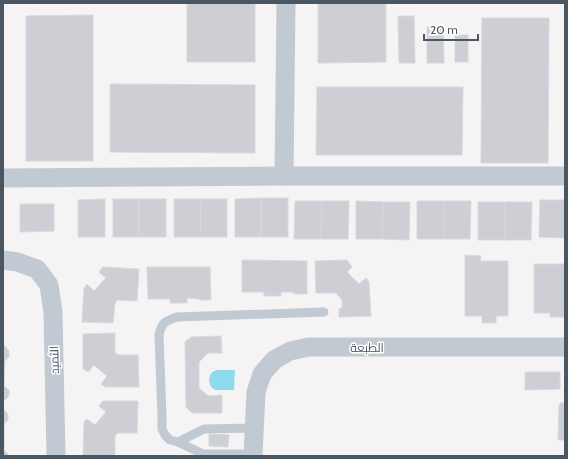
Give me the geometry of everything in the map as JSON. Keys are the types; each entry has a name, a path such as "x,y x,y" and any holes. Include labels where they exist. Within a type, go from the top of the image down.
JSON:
{"street":[{"path":"284,176 286,3"},
{"path":"3,178 565,176"},
{"name":"الثميد","path":"3,260 17,262 37,269 49,285 53,312 56,456"},
{"name":"الطبعة","path":"253,455 256,392 262,374 274,360 290,351 309,347 565,347"}],"lane":[{"path":"253,455 203,454 178,442 170,440 165,435 162,429 160,328 167,320 177,316 324,312"},
{"path":"178,442 204,429 254,428"}],"water":[{"path":"217,370 235,370 234,390 215,390 211,387 209,382 210,374"}],"building":[{"path":"187,3 255,3 255,62 187,62"},
{"path":"318,3 386,3 386,62 318,63"},
{"path":"93,15 93,161 26,161 26,16"},
{"path":"398,16 414,16 415,63 399,63"},
{"path":"482,18 549,18 548,163 481,163"},
{"path":"427,27 443,27 444,63 427,63"},
{"path":"455,35 468,35 468,62 455,62"},
{"path":"110,84 255,85 255,153 110,152"},
{"path":"317,87 463,87 462,155 316,155"},
{"path":"261,198 288,198 288,237 261,237"},
{"path":"261,198 261,237 235,237 235,199"},
{"path":"105,199 105,237 78,237 78,200"},
{"path":"113,199 139,199 139,237 113,237"},
{"path":"139,199 166,199 166,237 139,237"},
{"path":"174,199 201,199 200,237 174,237"},
{"path":"201,199 227,199 227,237 200,237"},
{"path":"540,200 565,200 565,238 539,237"},
{"path":"295,201 322,201 321,239 294,239"},
{"path":"322,201 349,201 348,239 321,239"},
{"path":"356,201 383,202 382,239 356,239"},
{"path":"417,201 444,201 444,239 417,239"},
{"path":"444,201 471,201 470,239 444,239"},
{"path":"383,202 410,202 409,240 382,239"},
{"path":"478,202 505,202 505,240 478,240"},
{"path":"505,202 532,202 531,240 505,240"},
{"path":"20,204 54,204 54,231 20,232"},
{"path":"465,255 481,256 480,261 508,261 508,316 496,316 496,323 482,323 482,316 465,316"},
{"path":"242,260 307,261 307,294 281,292 281,296 264,296 264,292 242,292"},
{"path":"347,260 352,267 347,272 359,284 366,278 369,282 371,316 339,317 339,309 342,308 342,300 336,293 316,293 315,261"},
{"path":"534,264 565,264 565,317 550,317 550,313 534,313"},
{"path":"103,267 139,269 137,301 117,300 115,303 113,323 82,322 84,288 87,284 94,291 106,278 99,272"},
{"path":"147,267 210,267 211,300 187,298 187,303 170,303 170,299 148,299"},
{"path":"115,333 115,353 118,355 138,355 139,387 105,387 101,384 107,376 94,365 88,372 83,369 83,334"},
{"path":"221,336 222,353 208,353 199,362 199,388 208,396 222,395 222,413 192,413 186,407 185,342 191,337"},
{"path":"3,346 5,346 9,351 9,357 5,361 4,386 9,390 9,396 4,401 3,400"},
{"path":"525,372 560,372 560,389 525,390"},
{"path":"103,401 138,401 137,433 118,433 115,436 115,456 83,456 84,422 87,419 95,425 106,412 99,406"},
{"path":"562,402 565,404 565,440 558,440 559,405"},
{"path":"3,410 8,414 8,420 4,424 4,450 8,456 3,456"},
{"path":"209,434 229,435 228,447 209,446"}]}
